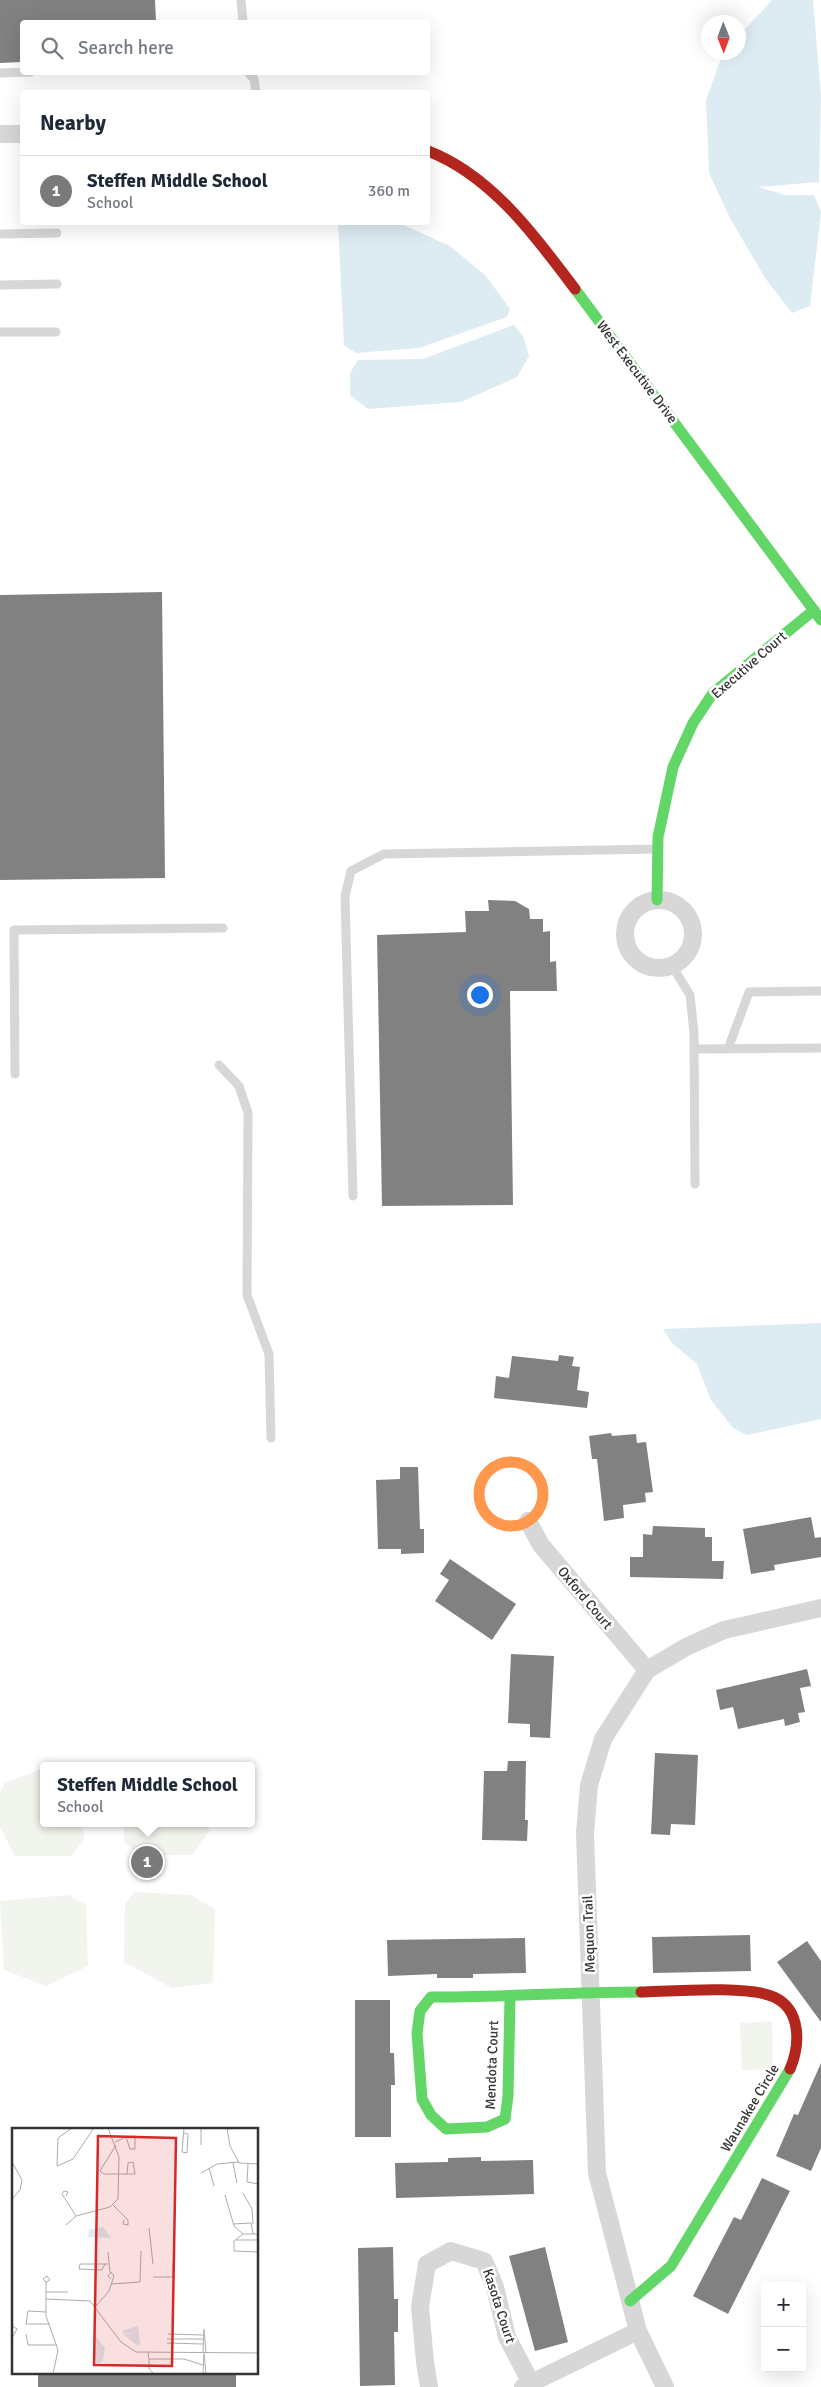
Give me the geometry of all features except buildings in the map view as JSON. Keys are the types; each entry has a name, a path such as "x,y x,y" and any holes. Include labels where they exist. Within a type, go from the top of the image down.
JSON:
{"street":[{"path":"0,134 20,134"},
{"name":"West Executive Drive","path":"430,152 482,182 540,242 821,620"},
{"name":"Executive Court","path":"657,900 658,837 672,767 693,724 713,692 814,610"},
{"path":"657,900 668,901 686,912 694,932 688,952 681,961 672,966 660,968 648,967 638,961 630,952 625,942 628,918 645,903 657,900"},
{"path":"507,1463 522,1464 538,1477 542,1486 541,1506 528,1521 518,1525 507,1526 496,1522 488,1516 479,1496 485,1475 493,1468 507,1463"},
{"name":"Oxford Court","path":"528,1521 541,1545 647,1670"},
{"name":"Mequon Trail","path":"665,2387 638,2332 598,2173 585,1833 589,1784 603,1739 647,1670 686,1647 724,1630 821,1608"},
{"name":"Waunakee Circle","path":"591,1992 754,1991 776,1998 787,2009 796,2024 798,2040 791,2068 671,2266 630,2301"},
{"name":"Mendota Court","path":"510,1997 508,2096 505,2119 487,2127 446,2129 431,2115 422,2099 417,2033 420,2011 431,1997 510,1997 591,1992"},
{"name":"Kasota Court","path":"429,2387 420,2307 426,2264 452,2251 484,2261 495,2287 507,2338 527,2385 638,2332"}],"lane":[{"path":"241,0 242,20"},
{"path":"0,73 20,72"},
{"path":"251,75 254,79 256,90"},
{"path":"0,234 57,233"},
{"path":"0,284 58,284"},
{"path":"0,332 56,332"},
{"path":"353,1196 345,896 351,871 384,854 658,849"},
{"path":"14,1074 14,930 223,928"},
{"path":"672,966 690,995 694,1049 695,1184"},
{"path":"728,1049 749,992 821,991"},
{"path":"694,1049 821,1048"},
{"path":"219,1065 239,1086 248,1113 247,1295 269,1354 272,1438"}],"shaded area":[{"path":"772,0 813,0 821,96 819,182 758,187 785,195 814,195 821,212 810,306 792,313 765,278 730,218 709,173 706,100 720,60 746,60 746,28"},
{"path":"338,225 403,225 450,246 486,276 510,309 507,317 419,348 356,353 344,345"},
{"path":"514,325 523,336 529,356 517,377 461,402 368,409 350,395 350,373 358,360 423,359"},
{"path":"821,1323 821,1419 747,1435 733,1428 711,1400 697,1364 672,1343 663,1329"},
{"path":"40,1770 40,1827 83,1827 84,1840 71,1856 15,1856 0,1827 0,1793 5,1783"},
{"path":"124,1827 210,1827 209,1831 192,1855 140,1855 124,1842"},
{"path":"135,1892 191,1895 215,1909 213,1983 172,1988 124,1962 125,1904"},
{"path":"68,1895 86,1905 88,1966 46,1986 4,1970 0,1901"},
{"path":"772,2021 773,2069 742,2070 740,2023"}],"traffic: fast":[{"path":"575,289 821,620"},
{"path":"657,900 658,837 673,767 693,723 713,693 814,610"},
{"path":"510,1997 508,2096 505,2119 487,2127 446,2129 431,2115 422,2099 417,2033 420,2011 431,1997 641,1992"},
{"path":"630,2301 671,2266 790,2069"}],"traffic: slow":[{"path":"511,1462 529,1468 537,1476 543,1494 537,1512 529,1520 511,1526 493,1520 485,1512 479,1494 485,1476 493,1468 511,1462"}],"traffic: jam":[{"path":"430,152 472,175 492,192 528,229 575,289"},
{"path":"641,1992 729,1990 762,1993 774,1997 790,2010 794,2019 797,2040 790,2069"}],"place":[{"name":"Steffen Middle School","path":"147,1862"}]}
